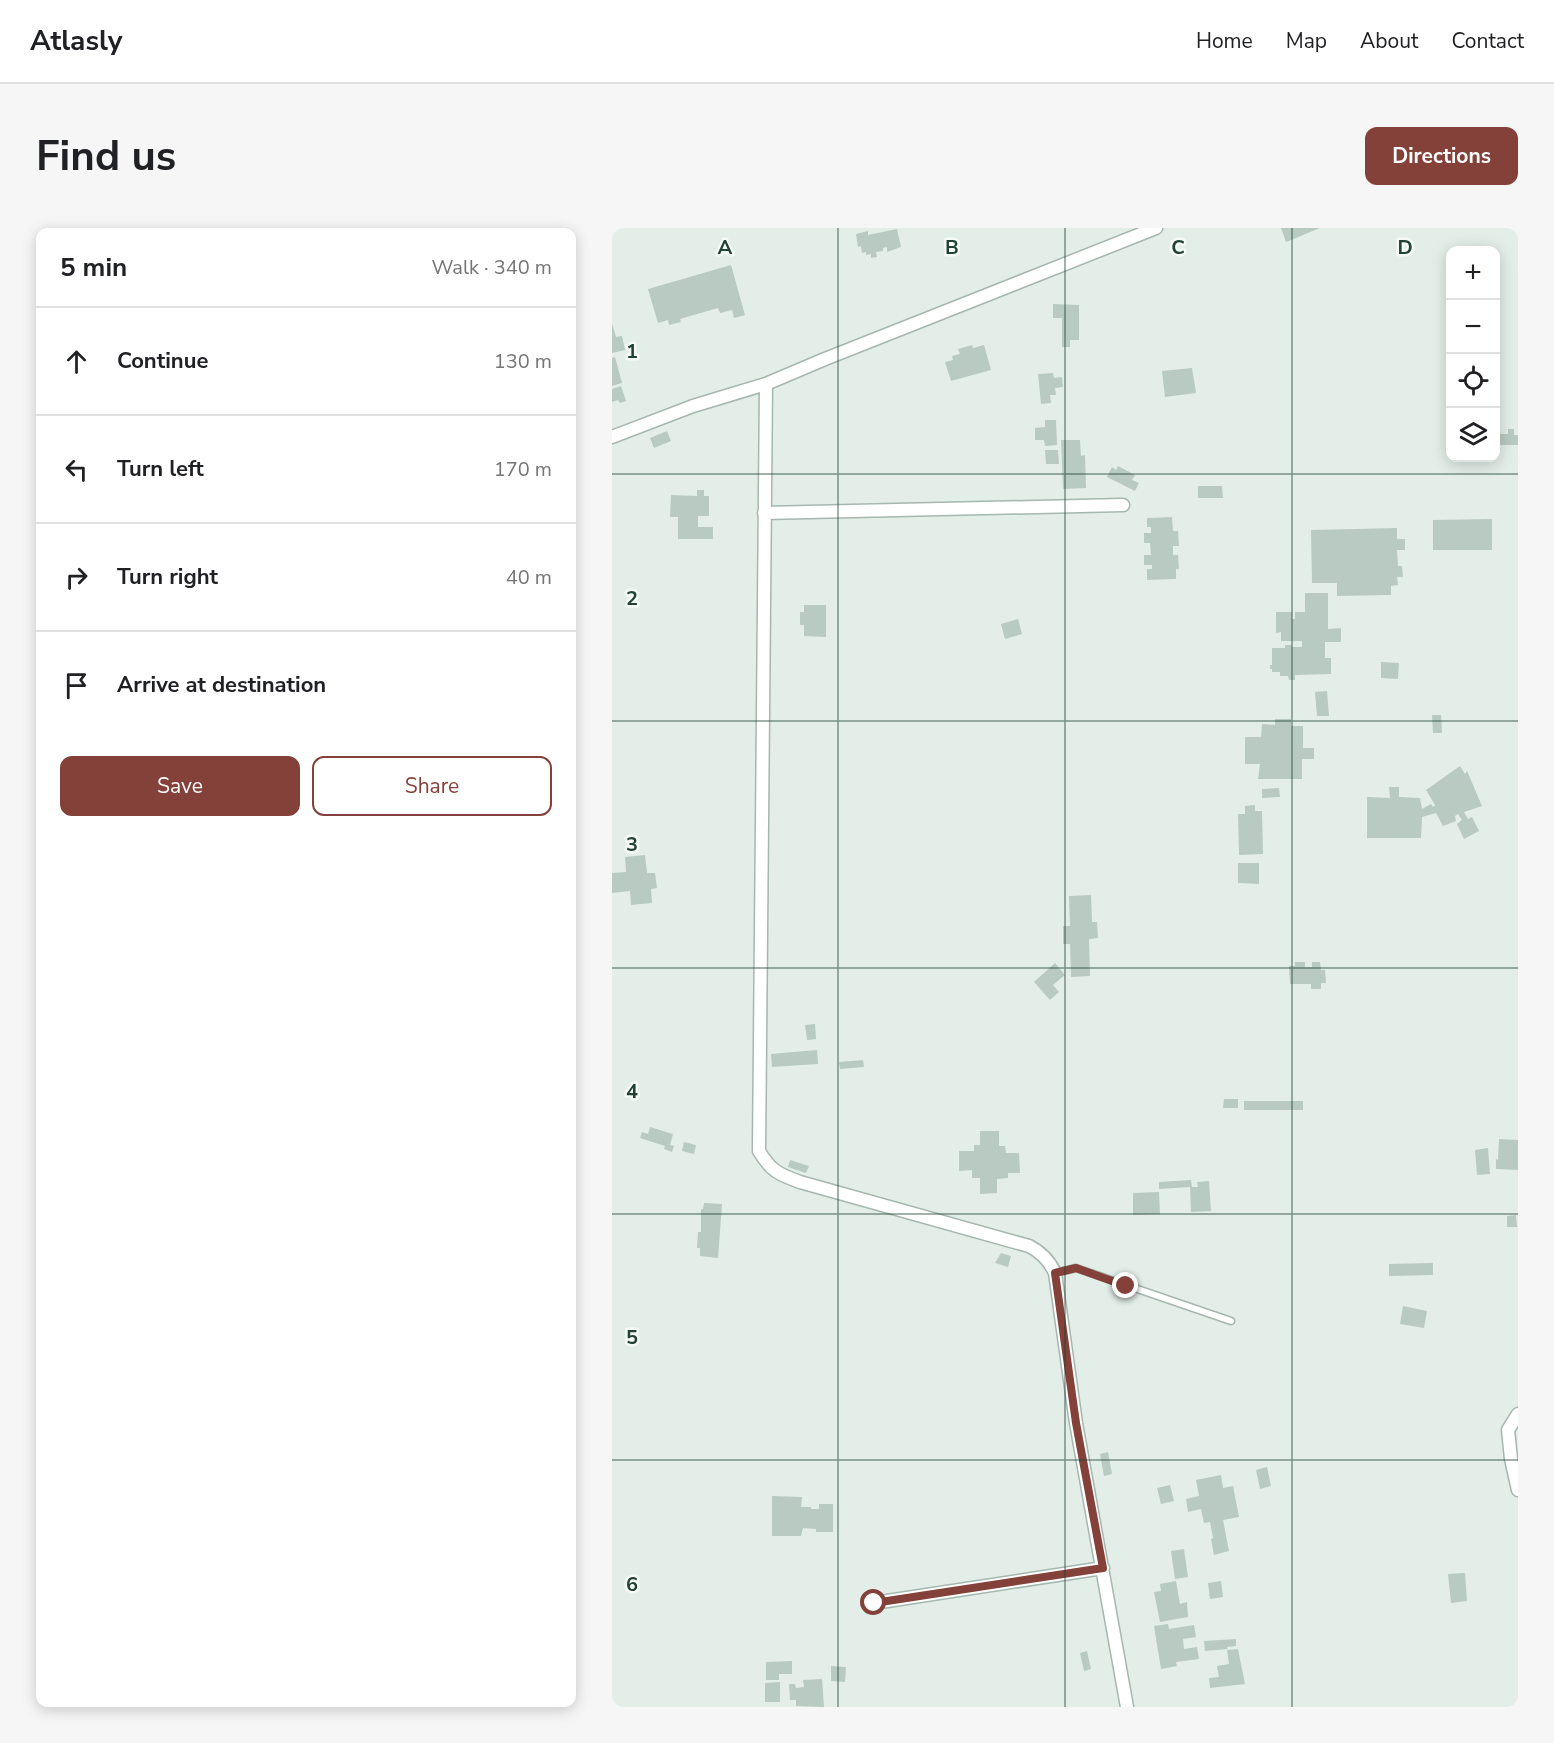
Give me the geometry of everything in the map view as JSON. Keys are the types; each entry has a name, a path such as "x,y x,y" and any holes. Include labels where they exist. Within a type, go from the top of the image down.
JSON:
{"street":[{"path":"612,437 693,406 766,384 1156,228"},
{"path":"766,384 759,1151 767,1166 778,1174 1029,1246 1048,1262 1055,1273 1076,1423 1127,1707"},
{"path":"764,513 1123,505"},
{"path":"1518,1414 1508,1430 1510,1459 1518,1490"},
{"path":"874,1603 1103,1568"}],"lane":[{"path":"1055,1273 1076,1268 1231,1321"}],"building":[{"path":"1281,228 1320,228 1286,242"},
{"path":"897,229 901,247 887,252 887,247 883,248 883,251 876,252 877,257 871,258 871,254 862,253 861,246 858,247 856,234 868,231 868,235"},
{"path":"731,265 745,315 734,318 732,310 720,313 718,308 680,319 681,322 669,325 668,320 658,323 648,289"},
{"path":"1053,304 1079,305 1079,340 1070,340 1070,347 1062,347 1062,318 1053,318"},
{"path":"612,323 616,337 622,336 625,350 612,353"},
{"path":"972,345 973,348 984,345 991,370 951,381 945,362 953,360 952,356 960,354 958,349"},
{"path":"615,357 622,383 612,386 612,358"},
{"path":"1192,368 1196,393 1165,397 1162,371"},
{"path":"1053,373 1054,378 1062,377 1063,387 1055,388 1056,395 1050,395 1051,403 1041,404 1038,374"},
{"path":"621,386 626,401 612,402 612,389"},
{"path":"1045,420 1056,420 1057,445 1045,446 1044,440 1035,440 1035,428 1045,427"},
{"path":"1508,429 1514,429 1514,435 1518,435 1518,445 1500,445 1500,434 1508,434"},
{"path":"667,431 671,441 654,448 650,438"},
{"path":"1061,440 1080,440 1081,456 1085,455 1086,488 1063,489"},
{"path":"1045,450 1058,450 1059,464 1046,464"},
{"path":"1118,466 1135,475 1132,480 1139,483 1135,491 1107,477 1112,467 1116,470"},
{"path":"1198,486 1222,486 1223,498 1198,498"},
{"path":"697,490 704,490 704,496 709,496 709,516 698,516 698,527 713,527 713,539 678,539 678,517 670,517 671,495 697,496"},
{"path":"1172,517 1173,531 1178,531 1179,546 1173,546 1173,555 1178,555 1179,569 1176,569 1176,579 1147,580 1147,569 1152,569 1152,565 1144,565 1144,555 1151,555 1150,543 1144,543 1144,533 1151,533 1151,527 1147,527 1147,518"},
{"path":"1492,519 1492,550 1433,550 1433,520"},
{"path":"1397,528 1397,539 1405,539 1405,550 1397,550 1398,566 1402,566 1403,577 1397,577 1398,585 1391,586 1391,595 1337,596 1337,583 1312,583 1311,530"},
{"path":"1305,593 1328,593 1328,629 1341,628 1341,642 1325,642 1325,658 1331,658 1331,674 1295,675 1295,680 1289,680 1288,676 1280,676 1280,672 1272,672 1270,669 1272,648 1285,648 1285,645 1302,647 1302,641 1281,641 1281,632 1276,633 1276,612 1292,612 1292,619 1295,619 1295,612 1305,612"},
{"path":"804,605 826,605 826,637 804,636 804,625 800,625 800,612 804,612"},
{"path":"1018,619 1022,634 1005,639 1001,624"},
{"path":"1381,662 1399,663 1398,679 1381,678"},
{"path":"1327,691 1329,716 1317,716 1315,692"},
{"path":"1432,715 1441,715 1442,733 1433,733"},
{"path":"1275,719 1291,719 1291,726 1303,726 1303,748 1314,748 1314,759 1302,759 1302,779 1258,779 1260,764 1245,764 1245,737 1261,737 1262,724 1275,725"},
{"path":"1460,766 1465,774 1467,771 1482,806 1464,812 1468,819 1472,817 1479,831 1464,839 1457,824 1462,820 1458,814 1455,816 1456,821 1443,826 1436,813 1422,817 1421,838 1367,838 1367,797 1390,798 1389,787 1399,787 1399,797 1420,798 1422,809 1431,804 1433,807 1435,805 1426,790"},
{"path":"1279,788 1280,797 1262,798 1262,789"},
{"path":"1255,805 1255,811 1262,811 1263,854 1239,855 1238,814 1245,814 1245,806"},
{"path":"645,855 647,873 655,873 657,888 651,889 652,903 631,905 630,891 612,893 612,873 626,872 625,857"},
{"path":"1238,863 1259,863 1259,884 1238,883"},
{"path":"1091,895 1092,922 1097,922 1098,938 1089,939 1090,976 1071,977 1070,944 1063,944 1063,926 1070,926 1069,896"},
{"path":"1295,962 1305,962 1305,967 1312,967 1312,962 1320,962 1321,970 1325,970 1326,983 1321,983 1321,989 1311,989 1311,984 1290,984 1289,966 1295,966"},
{"path":"1055,963 1065,975 1053,985 1059,992 1050,1000 1034,982"},
{"path":"815,1024 816,1039 807,1040 805,1025"},
{"path":"817,1050 818,1064 772,1067 771,1054"},
{"path":"863,1060 864,1067 840,1069 839,1062"},
{"path":"1224,1099 1238,1099 1238,1108 1223,1108"},
{"path":"1244,1101 1303,1101 1303,1110 1244,1110"},
{"path":"650,1127 673,1134 670,1145 674,1146 672,1152 664,1149 665,1146 640,1138 642,1132 648,1134"},
{"path":"980,1131 999,1131 999,1146 1005,1146 1006,1153 1019,1153 1020,1173 1008,1173 1008,1178 997,1179 997,1193 980,1194 980,1178 972,1178 972,1170 959,1171 959,1151 974,1151 974,1145 980,1145"},
{"path":"1499,1139 1518,1140 1518,1170 1496,1169"},
{"path":"684,1142 696,1145 694,1154 682,1151"},
{"path":"1488,1148 1490,1174 1477,1175 1475,1150"},
{"path":"790,1160 809,1166 806,1173 788,1167"},
{"path":"1191,1180 1192,1187 1198,1187 1197,1182 1209,1181 1211,1211 1191,1212 1190,1187 1159,1189 1159,1182"},
{"path":"1159,1192 1160,1214 1133,1215 1133,1193"},
{"path":"704,1203 722,1204 718,1258 700,1256 700,1248 697,1248 698,1232 701,1232 701,1209"},
{"path":"1516,1215 1517,1227 1507,1227 1507,1216"},
{"path":"1001,1253 1011,1256 1008,1267 995,1263"},
{"path":"1433,1263 1433,1275 1389,1276 1389,1264"},
{"path":"1403,1306 1427,1311 1424,1328 1400,1324"},
{"path":"1108,1452 1112,1474 1104,1476 1100,1454"},
{"path":"1267,1467 1271,1486 1260,1489 1256,1470"},
{"path":"1221,1475 1223,1488 1233,1486 1239,1517 1223,1520 1229,1551 1214,1555 1210,1522 1204,1523 1201,1509 1188,1512 1186,1499 1199,1496 1196,1480"},
{"path":"1170,1485 1174,1501 1161,1504 1157,1488"},
{"path":"772,1496 802,1497 801,1507 811,1507 811,1509 819,1509 819,1504 833,1504 833,1532 816,1532 816,1529 803,1528 801,1536 772,1536"},
{"path":"1184,1549 1188,1577 1175,1579 1171,1551"},
{"path":"1465,1573 1467,1601 1451,1603 1448,1574"},
{"path":"1176,1581 1180,1604 1187,1602 1188,1617 1160,1622 1154,1592 1161,1591 1160,1584"},
{"path":"1221,1581 1223,1597 1210,1599 1208,1583"},
{"path":"1168,1624 1169,1629 1194,1625 1196,1637 1183,1639 1184,1649 1197,1647 1199,1659 1176,1662 1177,1666 1161,1669 1154,1626"},
{"path":"1236,1639 1236,1646 1205,1651 1204,1641"},
{"path":"1238,1649 1245,1684 1210,1688 1209,1678 1219,1677 1217,1666 1229,1664 1227,1650"},
{"path":"1087,1651 1091,1669 1084,1671 1080,1653"},
{"path":"792,1661 792,1674 779,1674 779,1680 766,1680 766,1662"},
{"path":"831,1666 846,1667 845,1682 831,1681"},
{"path":"822,1679 824,1707 796,1706 796,1700 790,1700 789,1684 795,1684 796,1688 804,1687 803,1680"},
{"path":"780,1682 780,1702 765,1702 765,1683"}],"route":[{"path":"874,1603 1103,1568 1076,1423 1055,1273 1076,1268 1126,1286"}]}
